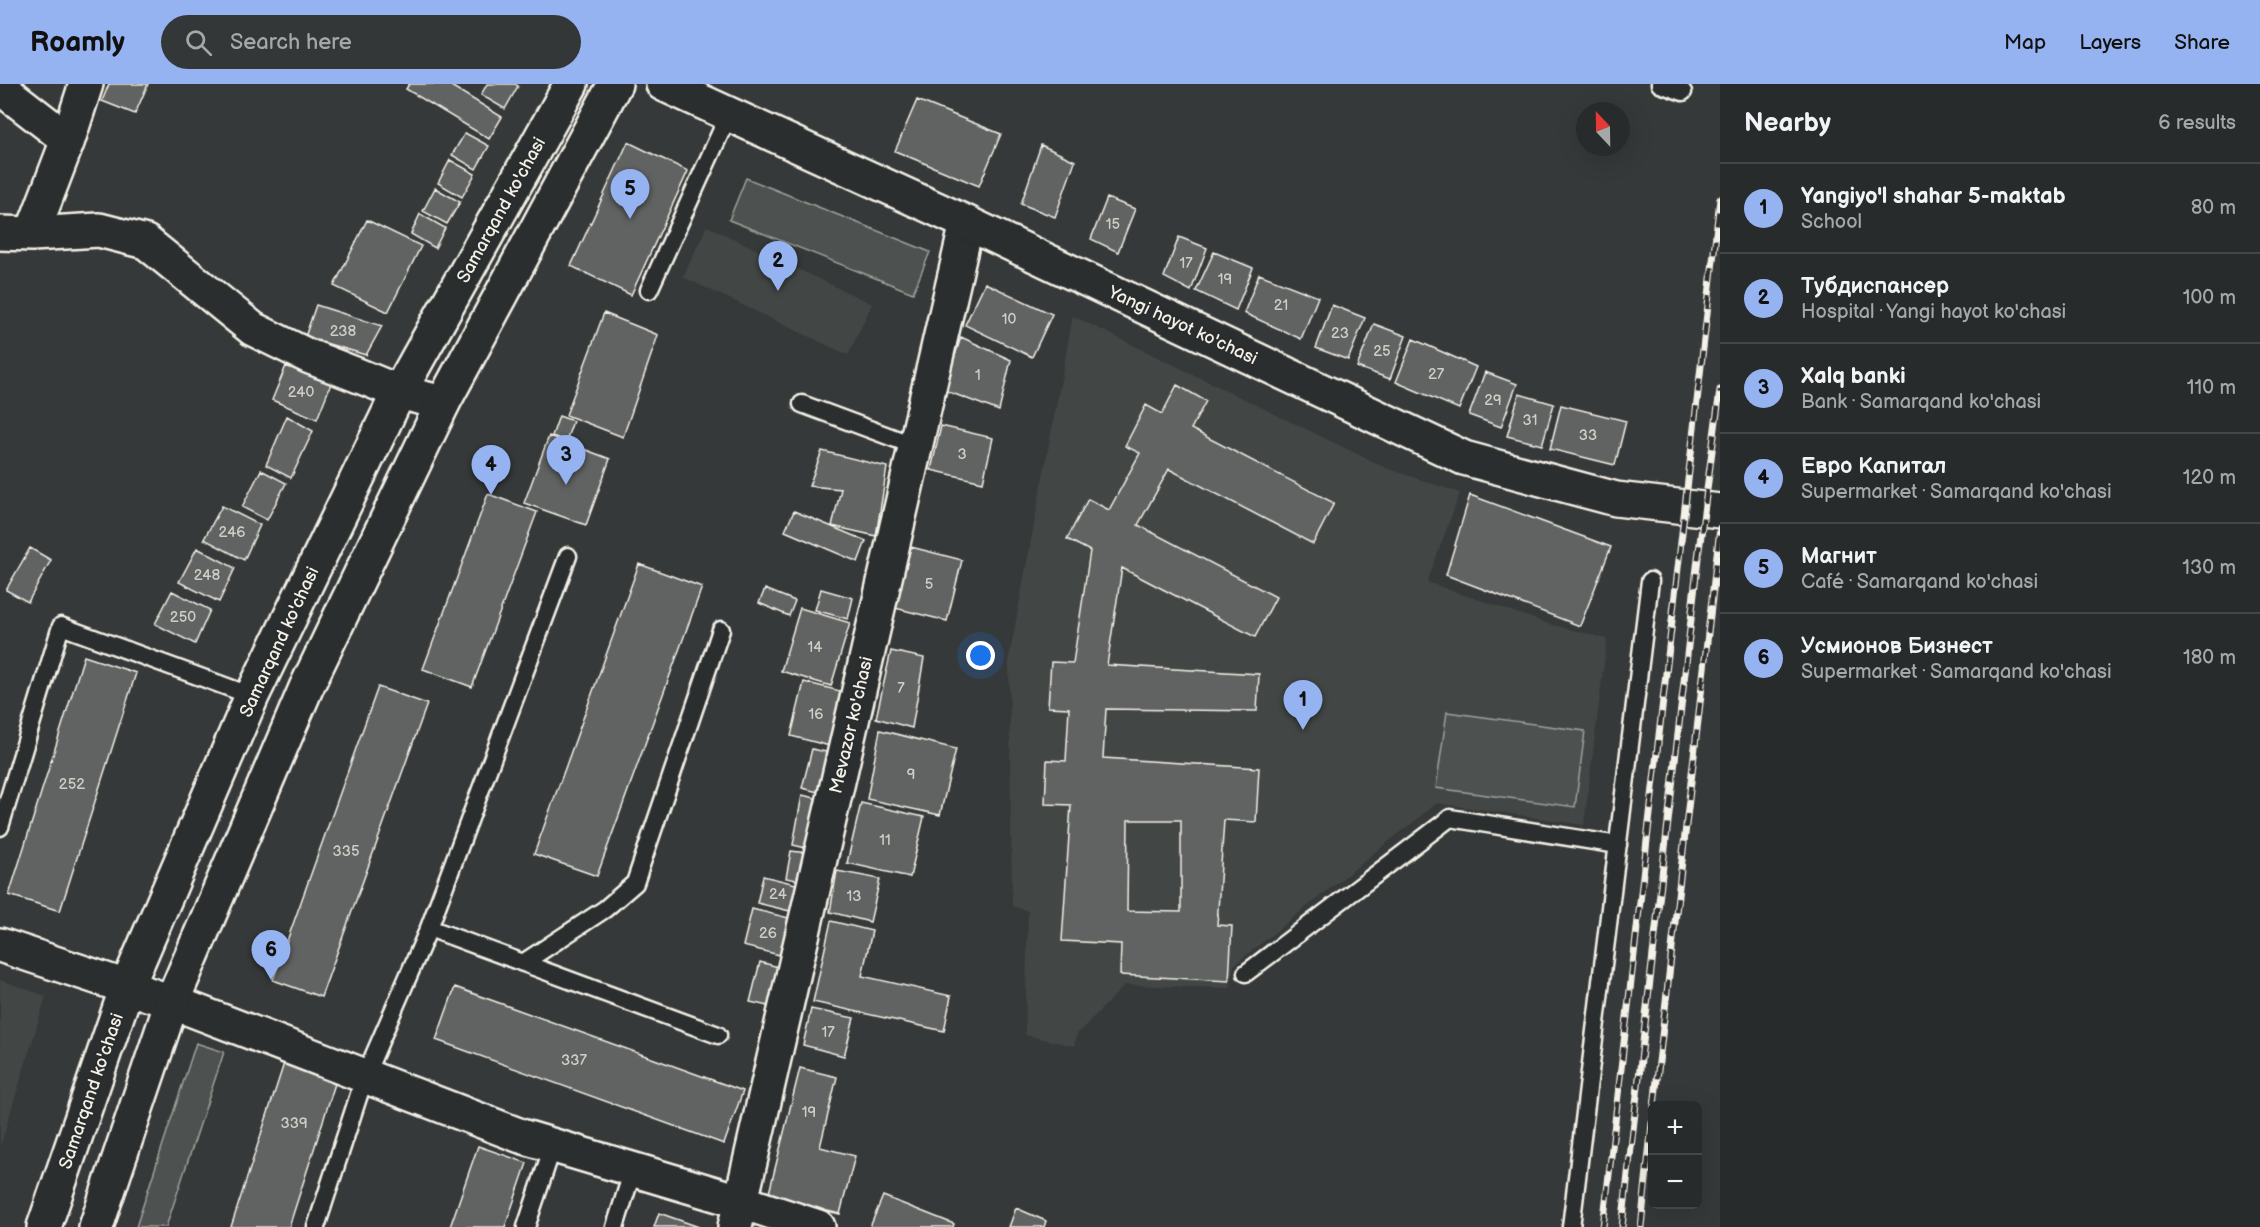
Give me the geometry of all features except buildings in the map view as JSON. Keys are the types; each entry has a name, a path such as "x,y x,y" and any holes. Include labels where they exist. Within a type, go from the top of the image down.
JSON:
{"street":[{"path":"33,234 86,84"},
{"name":"Samarqand ko'chasi","path":"44,1227 128,987 252,696 399,392 571,84"},
{"path":"96,1227 172,1002 306,688 443,403 615,84"},
{"name":"Yangi hayot ko'chasi","path":"672,86 1464,458 1616,499 1720,511"},
{"path":"6,92 68,140"},
{"name":"Mevazor ko'chasi","path":"739,1214 967,223"},
{"path":"0,234 99,230 147,242 253,329 308,356 399,392 443,403"},
{"path":"0,945 172,1002 521,1136 633,1170 739,1214 818,1227"}],"lane":[{"path":"1660,84 1683,92"},
{"path":"648,290 729,114"},
{"path":"802,404 915,446"},
{"path":"316,1227 365,1076 429,928 568,556"},
{"path":"1571,1227 1650,581"},
{"path":"0,827 61,626 252,696"},
{"path":"523,963 605,909 635,883 721,630"},
{"path":"1246,973 1450,818 1618,845"},
{"path":"429,928 718,1035"},
{"path":"526,1227 553,1146"},
{"path":"615,1227 633,1170"}],"shaded area":[{"path":"746,178 930,252 913,293 729,220"},
{"path":"707,226 872,304 848,355 683,277"},
{"path":"1073,316 1386,468 1460,493 1427,582 1546,623 1607,639 1584,825 1437,803 1234,965 1230,988 1125,985 1077,1034 1074,1046 1025,1035 1028,911 1012,906 1009,658"},
{"path":"1447,712 1585,731 1575,807 1436,788"},
{"path":"0,980 46,996 0,1147"},
{"path":"196,1043 224,1052 166,1227 136,1227"}],"railway":[{"path":"1603,1227 1720,199"},
{"path":"1622,1227 1698,558 1720,390"},
{"path":"1655,1101 1720,528"},
{"path":"1641,1227 1649,1155"}],"place":[{"name":"Магнит","path":"630,219"},
{"name":"Тубдиспансер","path":"778,291"},
{"name":"Xalq banki","path":"566,485"},
{"name":"Евро Капитал","path":"491,495"},
{"name":"Yangiyo'l shahar 5-maktab","path":"1303,730"},
{"name":"Усмионов Бизнест","path":"271,980"}]}
